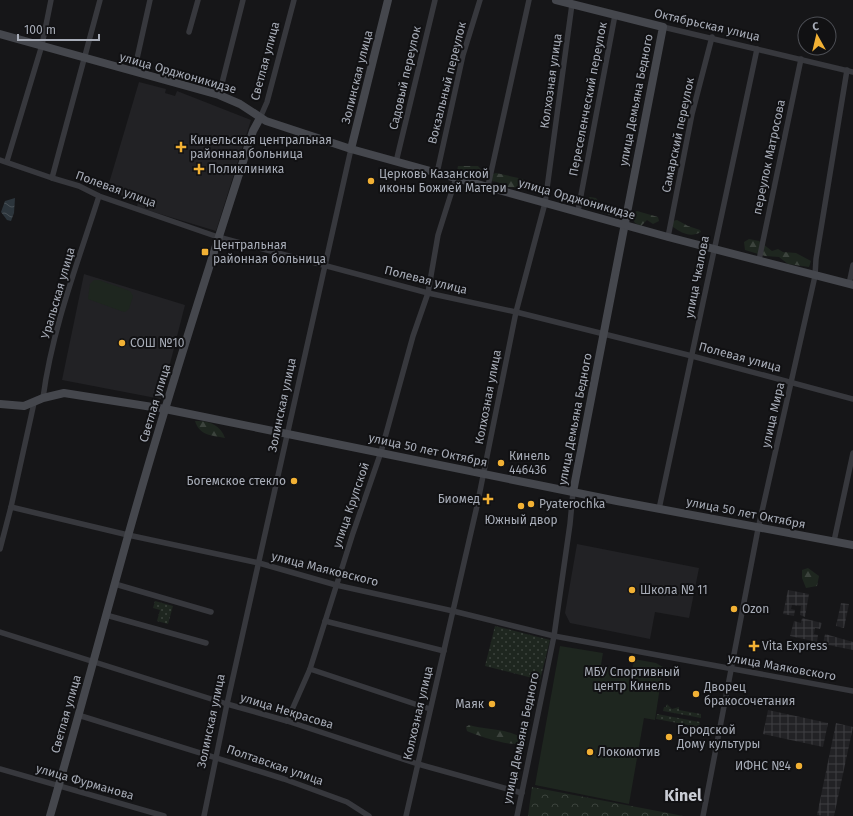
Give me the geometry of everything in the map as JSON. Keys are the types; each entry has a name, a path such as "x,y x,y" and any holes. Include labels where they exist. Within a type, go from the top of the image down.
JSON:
{"main road":[{"name":"Золинская улица","path":"352,149 388,0"},
{"name":"Октябрьская улица","path":"556,0 663,27"},
{"name":"улица Демьяна Бедного","path":"573,492 602,334 663,27"},
{"name":"улица Орджоникидзе","path":"0,34 219,96 240,104 260,118 291,130 396,162 488,186 668,237 851,285"},
{"name":"Светлая улица","path":"50,816 94,662 128,535 165,409 218,237 253,132 260,118"},
{"name":"улица 50 лет Октября","path":"0,404 24,406 56,394 68,393 165,409 758,529 853,545"}],"street":[{"path":"7,162 42,46 51,0"},
{"path":"52,178 86,59 100,0"},
{"path":"134,72 150,0"},
{"path":"190,32 198,0"},
{"path":"219,96 243,0"},
{"name":"Светлая улица","path":"260,118 267,102 294,0"},
{"name":"Садовый переулок","path":"396,162 435,0"},
{"name":"Вокзальный переулок","path":"437,172 463,55 480,0"},
{"path":"488,186 529,0"},
{"name":"Колхозная улица","path":"406,816 484,474 516,312 545,203 572,4"},
{"name":"Переселенческий переулок","path":"578,211 615,15"},
{"name":"Октябрьская улица","path":"663,27 712,37 853,72"},
{"name":"Самарский переулок","path":"668,237 692,114 712,37"},
{"name":"улица Чкалова","path":"659,509 757,49"},
{"name":"переулок Матросова","path":"759,260 801,59"},
{"name":"улица Мира","path":"703,816 758,529 815,276 816,259 847,70"},
{"name":"Золинская улица","path":"204,816 226,704 352,149"},
{"name":"Полевая улица","path":"0,160 80,186 99,196 218,237 428,293 516,312 692,356 853,399"},
{"name":"улица Крупской","path":"287,721 310,668 336,585 381,452 413,336 428,293 438,235 456,178"},
{"name":"Уральская улица","path":"43,398 47,372 65,305 99,196"},
{"path":"851,285 853,265"},
{"path":"0,549 34,403"},
{"path":"834,542 853,453"},
{"name":"улица Демьяна Бедного","path":"517,816 554,636 570,524 573,492"},
{"name":"улица Маяковского","path":"11,507 128,535 259,563 336,585 453,611 554,636 853,691"},
{"path":"115,584 211,612"},
{"path":"106,616 206,642"},
{"path":"325,620 444,651"},
{"name":"улица Некрасова","path":"0,632 226,704 287,721 418,764 522,793"},
{"path":"310,668 430,709"},
{"name":"Полтавская улица","path":"78,715 216,756 347,802 369,816"},
{"name":"улица Фурманова","path":"0,769 164,816"}],"shaded area":[{"name":"Кинельская центральная районная больница","path":"139,82 166,89 165,93 175,96 177,91 251,120 216,231 137,207 138,202 107,190"},
{"name":"СОШ №10","path":"84,274 185,305 161,399 62,380"},
{"name":"Школа № 11","path":"577,544 699,568 689,618 655,612 650,639 570,623 565,613"},
{"path":"788,590 809,594 805,617 800,615 801,606 792,605 791,609 795,610 794,616 783,614"},
{"path":"841,603 849,604 844,628 836,626"},
{"path":"802,618 822,623 820,629 815,628 814,634 818,635 817,642 790,636 794,621 801,623"},
{"path":"825,634 853,642 853,650 823,644"},
{"path":"768,710 828,723 823,747 763,734"},
{"path":"836,723 853,727 834,816 817,815"}],"green space":[{"path":"458,166 478,166 487,176 496,173 523,179 527,188 508,187 497,182 463,176 457,171"},
{"path":"590,197 596,198 599,202 608,205 610,215 590,208 586,205 586,199"},
{"path":"637,211 658,217 659,221 653,224 647,220 641,226 635,223 630,214"},
{"path":"677,220 700,230 701,232 690,235 680,231 673,227 672,221"},
{"path":"749,239 759,241 772,251 778,249 783,252 796,253 811,261 809,267 788,264 779,257 765,256 745,250 744,242"},
{"path":"94,280 99,280 130,291 133,296 129,309 125,312 88,299 90,284"},
{"path":"195,421 205,421 213,424 223,433 225,438 203,432 197,426"},
{"path":"808,568 819,576 817,586 806,588 802,578 802,570"},
{"path":"155,601 173,606 168,624 157,621 160,610 153,608"},
{"path":"495,626 550,640 540,680 485,666"},
{"name":"Локомотив","path":"560,646 603,653 601,665 632,671 634,659 656,663 663,667 655,720 644,718 629,804 535,785"},
{"path":"667,704 672,709 679,707 679,710 701,714 701,718 663,711"},
{"path":"657,714 700,722 699,727 656,719"},
{"path":"469,725 511,733 523,739 524,743 504,743 479,736 467,731 466,727"},
{"path":"532,787 668,813 683,816 528,816"}],"water":[{"path":"15,198 14,213 11,221 7,220 1,212 5,201"}],"place":[{"name":"Кинельская центральная районная больница","path":"181,147"},
{"name":"Поликлиника","path":"199,169"},
{"name":"Церковь Казанской иконы Божией Матери","path":"371,181"},
{"name":"Центральная районная больница","path":"205,252"},
{"name":"СОШ №10","path":"122,343"},
{"name":"Кинель 446436","path":"501,463"},
{"name":"Богемское стекло","path":"294,481"},
{"name":"Биомед","path":"488,499"},
{"name":"Pyaterochka","path":"531,504"},
{"name":"Южный двор","path":"521,506"},
{"name":"Школа № 11","path":"632,590"},
{"name":"Ozon","path":"734,609"},
{"name":"Vita Express","path":"754,646"},
{"name":"МБУ Спортивный центр Кинель","path":"632,659"},
{"name":"Дворец бракосочетания","path":"696,694"},
{"name":"Маяк","path":"492,704"},
{"name":"Городской Дому культуры","path":"669,737"},
{"name":"Локомотив","path":"590,752"},
{"name":"ИФНС №4","path":"799,766"}],"district":[{"name":"Kinel","path":"683,795"}]}
